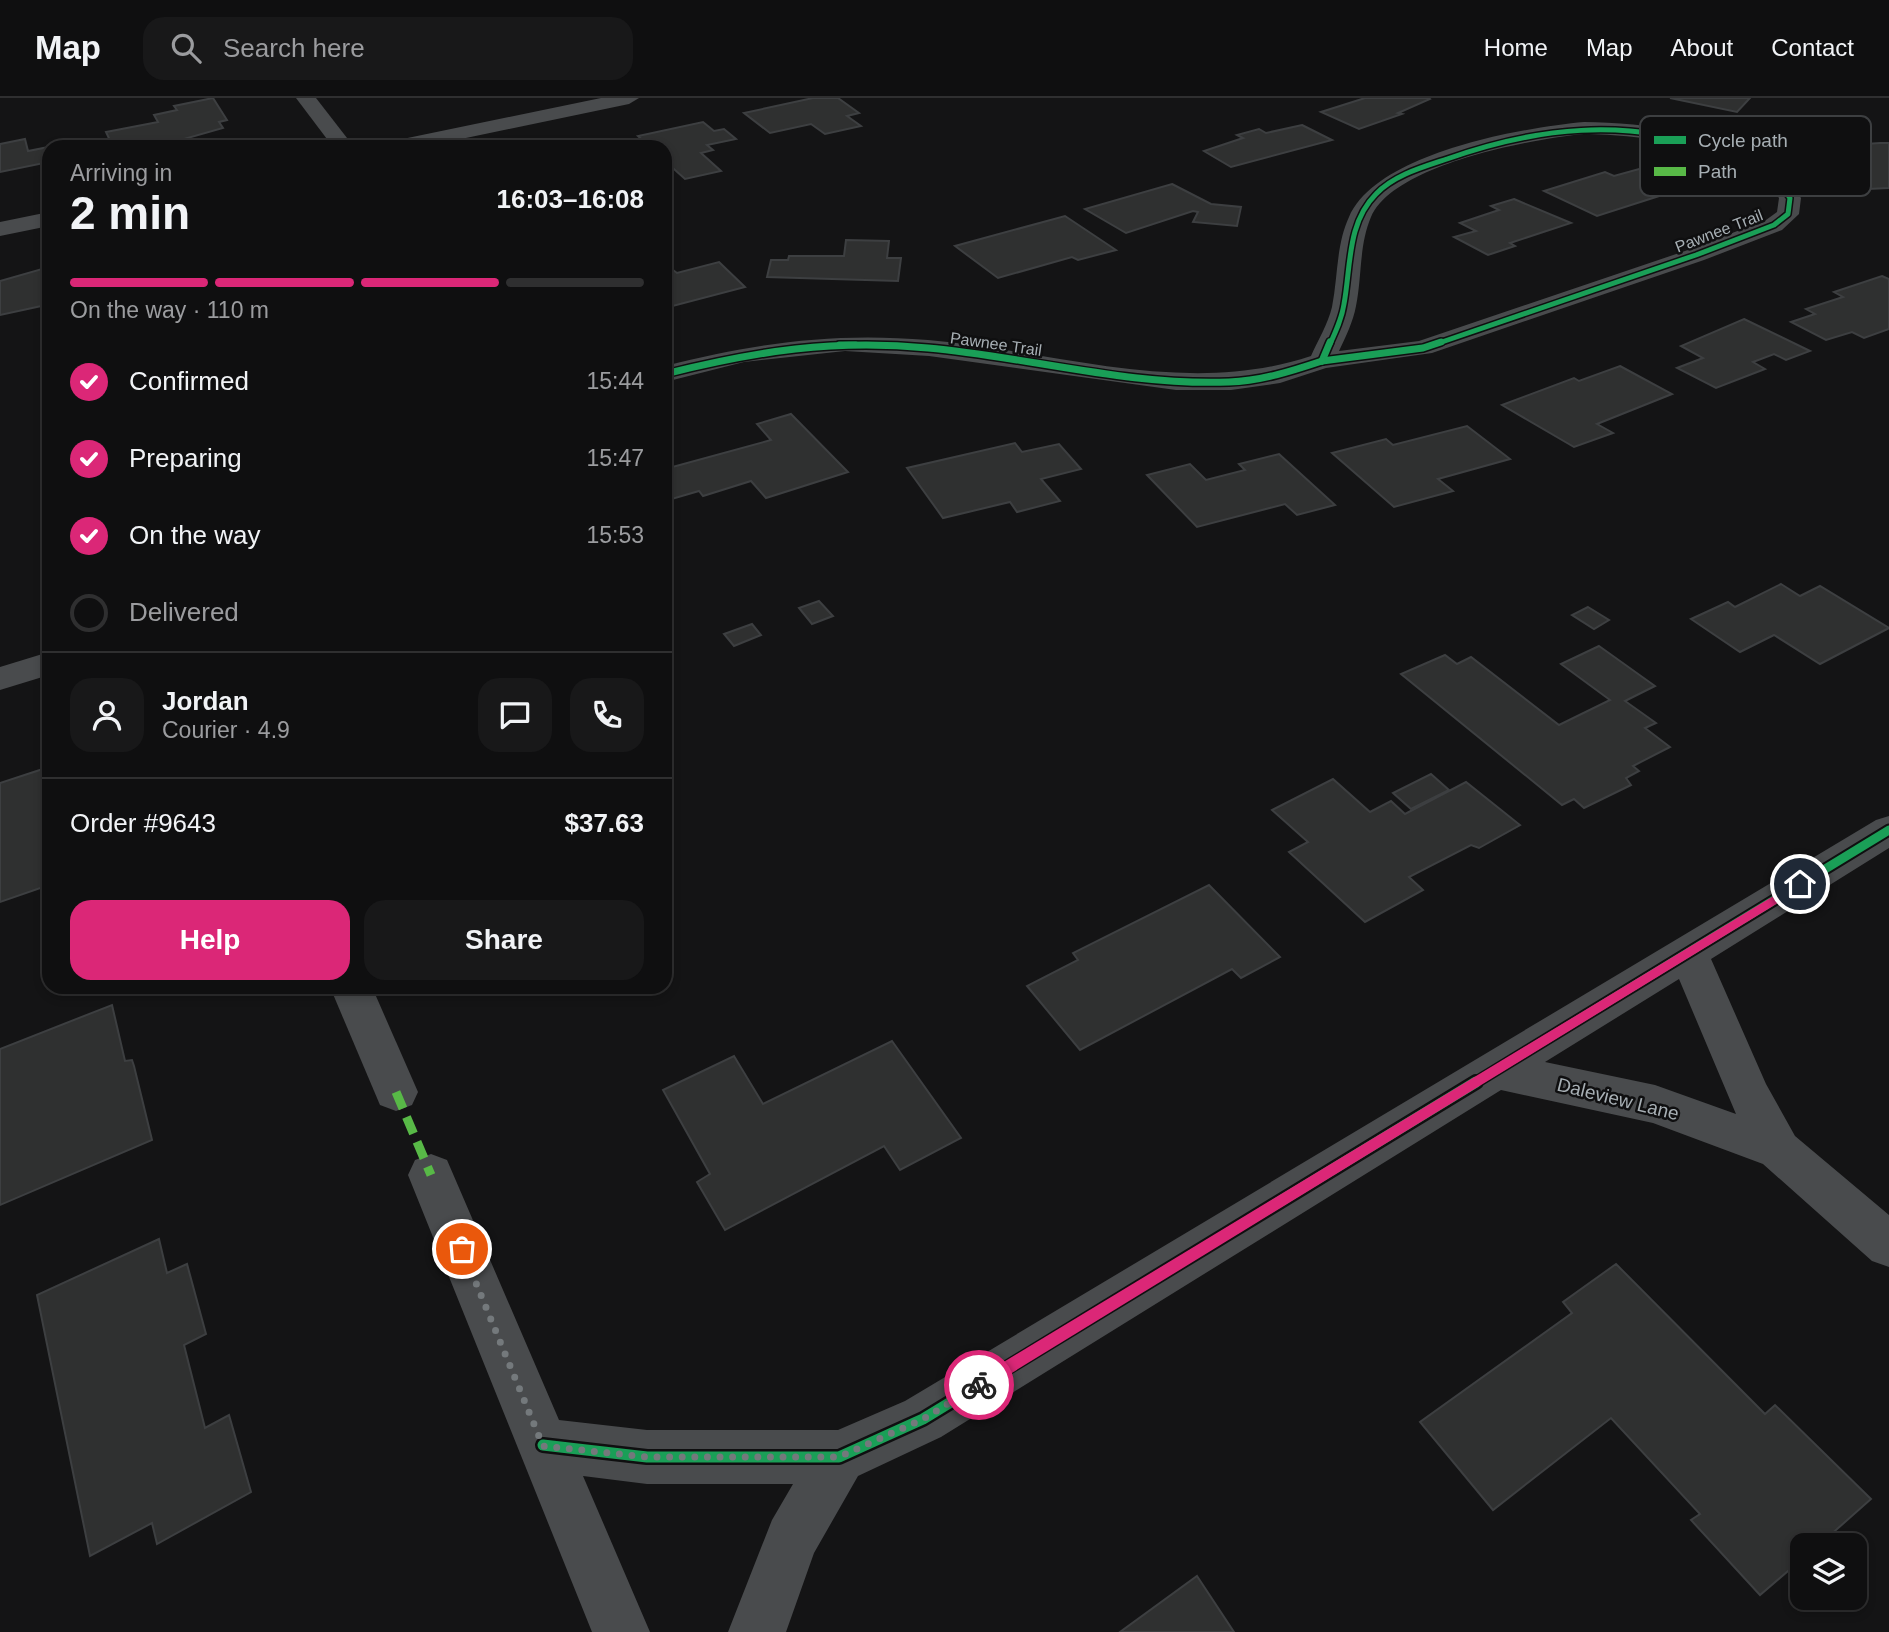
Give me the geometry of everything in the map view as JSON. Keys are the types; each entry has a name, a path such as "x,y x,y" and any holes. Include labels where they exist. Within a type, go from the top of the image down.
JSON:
{"street":[{"path":"306,98 339,140"},
{"path":"427,140 629,98"},
{"name":"Pawnee Trail","path":"1322,361 1343,309 1355,225 1361,210 1378,191 1404,174 1506,137 1537,130 1598,127 1640,132"},
{"name":"Pawnee Trail","path":"672,372 744,354 845,343 929,348 1176,382 1231,382 1280,375 1322,361 1423,348 1696,255 1774,225 1788,214 1788,196"},
{"path":"0,229 42,220"},
{"path":"0,679 42,665"},
{"path":"543,1446 647,1457 839,1457 923,1419 1889,830"},
{"name":"Daleview Lane","path":"1688,952 1747,1093 1779,1150 1889,1245"},
{"path":"354,994 396,1093"},
{"name":"Daleview Lane","path":"1495,1070 1655,1104 1779,1150"},
{"path":"431,1175 621,1632"},
{"path":"757,1632 791,1539 839,1457"}],"building":[{"path":"213,98 227,120 219,122 223,128 181,140 110,140 106,132 158,122 154,115 177,110 174,106"},
{"path":"813,98 838,98 859,113 847,116 861,126 825,134 811,124 770,133 744,113"},
{"path":"1365,98 1430,99 1398,113 1402,114 1359,129 1321,112"},
{"path":"1670,98 1750,98 1737,112"},
{"path":"703,122 714,131 724,129 736,139 707,145 713,150 701,153 721,171 685,179 672,167 672,140 642,140 638,136"},
{"path":"1302,125 1332,140 1231,167 1204,151 1243,138 1237,135 1259,129 1266,133"},
{"path":"25,139 28,151 42,148 42,163 0,172 0,144"},
{"path":"1889,143 1889,188 1871,189 1871,144"},
{"path":"1640,169 1640,196 1659,196 1597,216 1544,191 1605,172 1614,176"},
{"path":"1172,184 1211,204 1241,207 1237,226 1193,222 1198,212 1193,211 1126,233 1085,209"},
{"path":"1514,199 1571,223 1510,243 1515,246 1488,255 1454,237 1476,231 1460,223 1499,210 1491,206"},
{"path":"1065,216 1116,250 1078,260 1072,257 998,278 955,246"},
{"path":"846,240 889,241 887,258 901,258 898,281 767,277 771,260 788,260 789,256 844,256"},
{"path":"719,262 745,287 672,306 672,269 677,273"},
{"path":"42,269 42,306 0,315 0,281"},
{"path":"1882,276 1889,279 1889,329 1864,338 1852,332 1826,340 1791,322 1815,314 1806,309 1843,297 1834,292"},
{"path":"1744,319 1810,351 1786,360 1774,354 1753,362 1765,369 1716,388 1677,368 1703,358 1681,346"},
{"path":"1620,366 1672,394 1597,424 1613,433 1574,447 1502,405 1574,378 1579,381"},
{"path":"791,414 848,472 766,498 751,481 703,496 699,491 672,499 672,467 771,440 757,424"},
{"path":"1467,426 1510,459 1438,479 1453,491 1394,507 1332,453 1386,439 1393,445"},
{"path":"1015,443 1022,452 1059,444 1081,469 1041,479 1060,501 1017,512 1010,502 943,518 907,468"},
{"path":"1279,454 1335,505 1297,515 1285,504 1197,527 1147,475 1190,464 1206,480 1245,470 1239,464"},
{"path":"1781,584 1800,596 1820,586 1889,628 1820,664 1774,635 1740,652 1691,619 1728,602 1735,607"},
{"path":"819,601 833,616 812,624 799,608"},
{"path":"1588,607 1609,620 1594,629 1572,615"},
{"path":"752,624 761,635 734,646 724,634"},
{"path":"1599,646 1655,686 1625,701 1656,723 1645,728 1670,747 1633,766 1639,771 1626,778 1631,785 1584,808 1574,799 1562,805 1401,674 1445,655 1457,664 1471,657 1559,725 1610,700 1561,664"},
{"path":"42,769 42,887 0,902 0,783"},
{"path":"1431,774 1449,790 1411,809 1393,793"},
{"path":"1333,779 1370,812 1391,801 1405,814 1466,782 1520,825 1479,848 1471,845 1409,877 1423,890 1365,922 1289,852 1308,842 1272,810"},
{"path":"1209,885 1280,957 1241,978 1232,969 1080,1050 1027,986 1078,960 1073,953"},
{"path":"112,1005 125,1061 132,1060 134,1066 152,1140 0,1205 0,1049"},
{"path":"892,1041 961,1138 900,1170 884,1146 725,1230 697,1182 710,1174 663,1090 734,1056 763,1104"},
{"path":"159,1239 167,1273 187,1264 206,1334 184,1345 205,1428 229,1415 251,1492 157,1544 152,1523 90,1556 37,1295"},
{"path":"1616,1264 1765,1414 1775,1405 1871,1499 1833,1533 1790,1533 1790,1569 1760,1595 1691,1520 1700,1514 1611,1418 1493,1510 1420,1422 1572,1313 1563,1302"},
{"path":"1197,1576 1234,1632 1120,1632"}],"marked path":[{"path":"396,1092 431,1175"}],"cycle path":[{"path":"1322,361 1342,314 1355,231 1367,204 1384,186 1417,169 1478,147 1514,138 1584,128 1640,130"},
{"path":"1322,361 1423,348 1696,255 1774,225 1788,214 1789,196"},
{"path":"672,372 744,354 845,343 929,348 1176,382 1231,382 1280,375 1322,361"},
{"path":"543,1445 647,1457 839,1457 923,1419 1889,830"}],"way so far":[{"path":"462,1249 543,1446 647,1457 839,1457 923,1419 979,1385"}],"route":[{"path":"979,1385 1800,884"}]}
